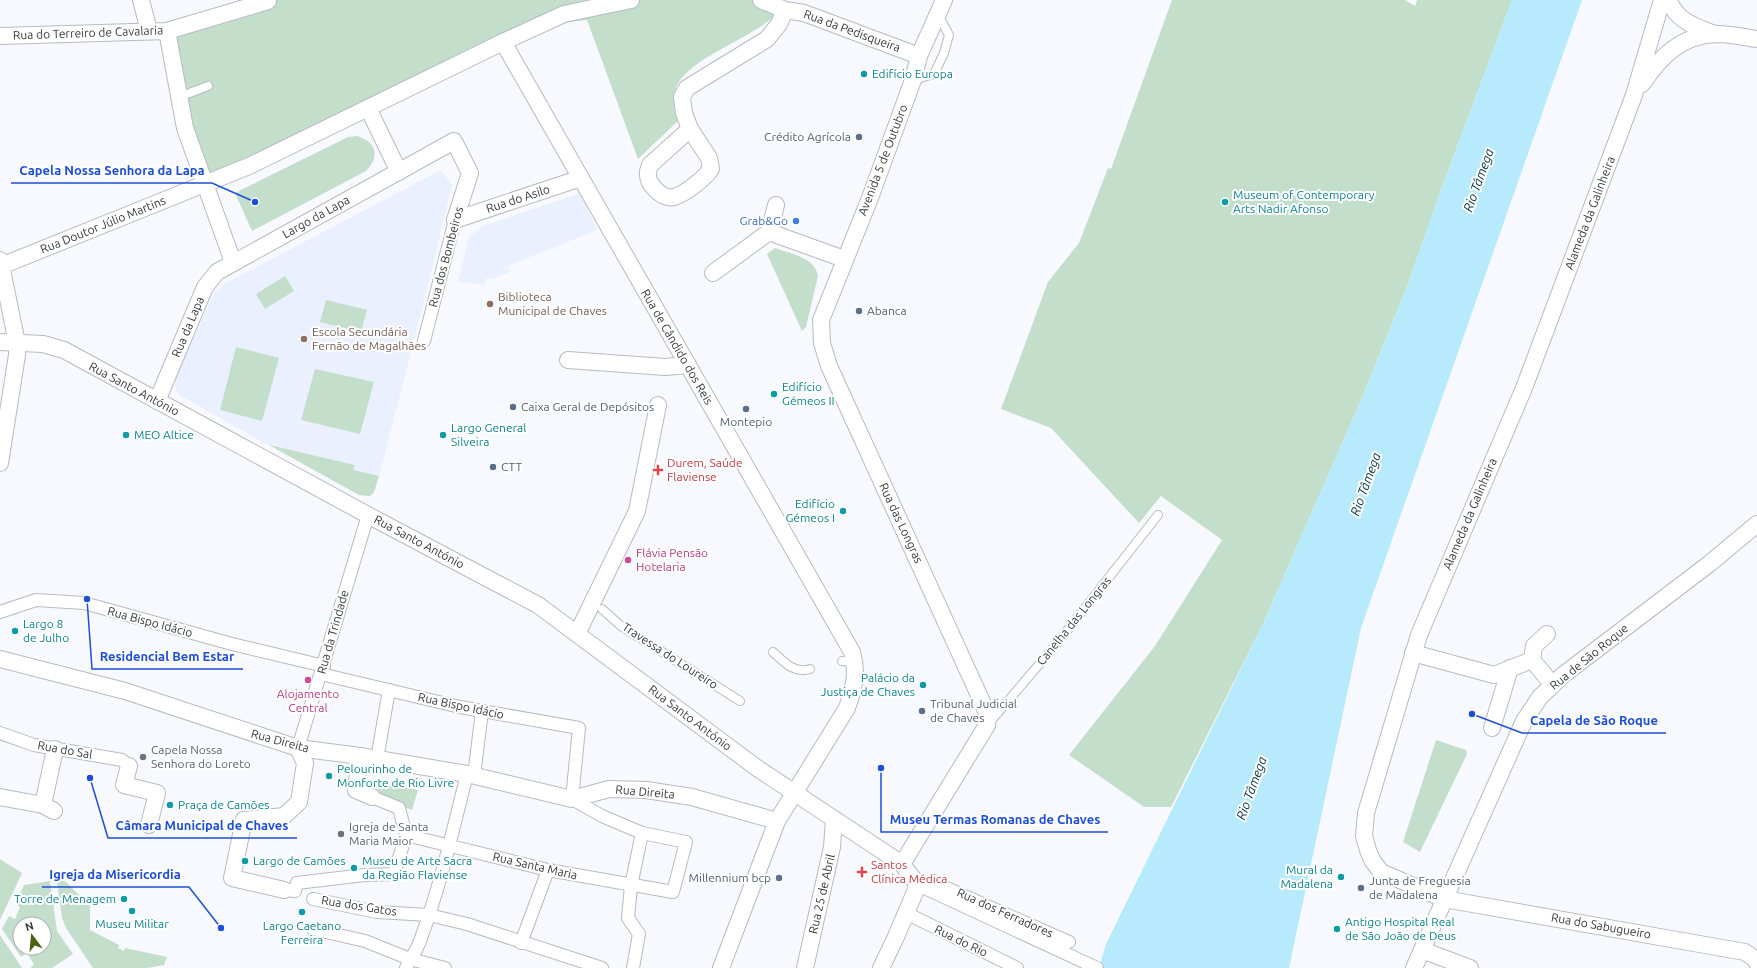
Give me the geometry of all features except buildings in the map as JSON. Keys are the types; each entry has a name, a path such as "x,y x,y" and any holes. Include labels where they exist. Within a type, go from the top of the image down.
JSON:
{"street":[{"path":"141,0 149,31"},
{"name":"Rua do Terreiro de Cavalaria","path":"0,36 167,31 269,0"},
{"path":"204,183 249,166 503,42 564,14 631,0"},
{"name":"Rua da Pedisqueira","path":"761,0 785,10 804,13 919,56"},
{"name":"Avenida 5 de Outubro","path":"821,320 844,259 870,198 913,80 919,56 944,0"},
{"path":"1634,95 1662,0"},
{"path":"1668,0 1680,18 1696,27 1716,34 1757,39"},
{"path":"690,128 682,106 682,97 687,88 767,38 778,24 785,10"},
{"path":"167,31 185,128 233,262"},
{"path":"1634,95 1654,66 1670,49 1693,39 1716,34"},
{"name":"Rua de Cândido dos Reis","path":"503,42 688,364 849,658 855,672 853,692 846,708 794,792"},
{"name":"Alameda da Galinheira","path":"1444,899 1381,872 1372,860 1364,836 1366,813 1419,635 1524,388 1634,95"},
{"path":"368,108 399,172"},
{"name":"Largo da Lapa","path":"233,262 454,141 470,173"},
{"name":"Rua dos Bombeiros","path":"424,341 455,220 470,173"},
{"name":"Rua do Asilo","path":"455,220 581,178"},
{"name":"Rua Doutor Júlio Martins","path":"1,263 204,183"},
{"path":"713,273 769,232 776,205"},
{"path":"769,232 844,259"},
{"name":"Rua da Lapa","path":"156,401 205,287 217,272 233,262"},
{"path":"0,463 16,369 17,343 1,263"},
{"name":"Rua das Longras","path":"821,320 822,343 829,366 985,706 988,715 987,725"},
{"name":"Rua Santo António","path":"0,342 43,344 57,347 368,515 538,604 578,632 757,768 902,864 918,885"},
{"path":"568,360 665,367 688,364"},
{"path":"578,632 637,511 658,405"},
{"name":"Rua da Trindade","path":"298,748 368,515"},
{"name":"Rua de São Roque","path":"1414,968 1524,721 1540,697 1563,675 1709,564 1757,524"},
{"name":"Rua Bispo Idácio","path":"0,612 36,600 84,603 389,690 482,711 579,728 572,799"},
{"path":"1547,634 1534,646 1532,660 1553,685"},
{"path":"1413,654 1494,675 1532,660"},
{"name":"Rua Direita","path":"0,659 125,691 298,748 377,758 470,775 572,799 609,789 646,790 692,797 777,821"},
{"path":"1492,728 1510,668"},
{"path":"377,758 389,690"},
{"path":"408,964 420,943 470,775 482,711"},
{"path":"902,864 987,725"},
{"name":"Rua do Sal","path":"0,733 34,745 122,760 129,766"},
{"path":"298,748 305,763 299,802 284,816 244,820 232,878 284,890 295,891 297,882 394,874 406,835 398,808 356,790 360,756"},
{"path":"0,796 48,808 54,749"},
{"path":"129,766 124,785 157,793 148,825"},
{"path":"721,968 777,821 794,792"},
{"path":"572,799 602,816 642,833 631,886 628,918 639,934 633,968"},
{"name":"Rua 25 de Abril","path":"805,968 832,846 834,819"},
{"name":"Rua Santa Maria","path":"406,835 548,870 631,886 673,892 686,842 642,833"},
{"path":"521,943 548,870"},
{"name":"Rua dos Ferradores","path":"918,885 935,883 1069,942"},
{"path":"881,968 918,885 1096,968"},
{"name":"Rua dos Gatos","path":"313,899 377,912 429,915 466,924 602,968"},
{"name":"Rua do Sabugueiro","path":"1444,899 1745,952 1756,961"},
{"name":"Rua do Rio","path":"906,913 1017,968"},
{"path":"313,929 364,941 408,964 444,968"},
{"path":"1422,950 1470,968"}],"lane":[{"path":"913,80 934,74 944,53 950,35 938,15"},
{"path":"179,97 208,86"},
{"name":"Canelha das Longras","path":"987,725 1059,641 1158,515"},
{"name":"Travessa do Loureiro","path":"602,609 621,626 739,698"},
{"path":"773,652 791,668 798,670 810,669"}],"shaded area":[{"name":"Escola Secundária Fernão de Magalhães","path":"441,170 452,185 425,298 379,476 374,492 370,496 359,495 269,445 261,443 261,441 181,396 177,392 174,380 215,292 226,283"},
{"path":"581,193 597,230 508,266 510,272 492,279 486,278 485,285 458,282 469,237 483,226"}],"green space":[{"path":"247,0 783,0 776,14 766,23 719,50 689,70 680,81 675,93 677,113 680,119 638,159 587,20 528,27 204,183 169,39"},
{"path":"1172,0 1405,0 1415,6 1417,0 1512,0 1442,187 1408,284 1362,398 1262,626 1171,807 1144,807 1069,755 1155,646 1222,540 1161,496 1139,523 1051,428 1001,409 1048,282 1079,243 1108,168 1111,169"},
{"path":"357,136 369,142 374,150 375,155 366,171 252,231 235,193 348,137"},
{"path":"775,248 795,254 807,260 812,264 818,276 806,327 802,331 767,254"},
{"path":"285,276 294,291 265,309 256,294"},
{"path":"326,300 367,310 361,332 320,322"},
{"path":"236,347 279,358 262,421 220,410"},
{"path":"315,369 374,382 360,434 301,420"},
{"path":"269,445 355,465 353,470 379,476 374,492 370,496 359,495"},
{"path":"1436,740 1466,750 1467,754 1420,852 1403,842"},
{"path":"380,781 418,790 412,810 376,795"},
{"path":"0,859 22,873 0,920"},
{"path":"63,880 90,906 90,930 119,945 118,948 124,951 125,948 167,957 164,965 147,968 93,968 66,928 62,918 57,881"},
{"path":"50,881 57,931 73,954 52,968 31,968 34,964 29,956 52,956 52,916 16,916 20,907 15,904 24,885"},
{"path":"9,916 12,918 12,944 2,929"},
{"path":"0,935 12,953 12,956 14,956 22,968 0,968"}],"water":[{"name":"Rio Tâmega","path":"1512,0 1582,0 1361,628 1289,968 1099,968 1106,944 1262,626 1362,398 1408,284 1442,187"}],"place":[{"name":"Edifício Europa","path":"864,74"},
{"name":"Crédito Agrícola","path":"859,137"},
{"name":"Capela Nossa Senhora da Lapa","path":"255,202"},
{"name":"Museum of Contemporary Arts Nadir Afonso","path":"1225,202"},
{"name":"Grab&Go","path":"796,221"},
{"name":"Biblioteca Municipal de Chaves","path":"490,304"},
{"name":"Abanca","path":"859,311"},
{"name":"Escola Secundária Fernão de Magalhães","path":"304,339"},
{"name":"Edifício Gémeos II","path":"774,394"},
{"name":"Caixa Geral de Depósitos","path":"513,407"},
{"name":"Montepio","path":"746,409"},
{"name":"MEO Altice","path":"126,435"},
{"name":"Largo General Silveira","path":"443,435"},
{"name":"CTT","path":"493,467"},
{"name":"Durem, Saúde Flaviense","path":"658,470"},
{"name":"Edifício Gémeos I","path":"843,511"},
{"name":"Flávia Pensão Hotelaria","path":"628,560"},
{"name":"Residencial Bem Estar","path":"87,599"},
{"name":"Largo 8 de Julho","path":"15,631"},
{"name":"Alojamento Central","path":"308,680"},
{"name":"Palácio da Justiça de Chaves","path":"923,685"},
{"name":"Tribunal Judicial de Chaves","path":"922,711"},
{"name":"Capela de São Roque","path":"1472,714"},
{"name":"Capela Nossa Senhora do Loreto","path":"143,757"},
{"name":"Museu Termas Romanas de Chaves","path":"881,768"},
{"name":"Pelourinho de Monforte de Rio Livre","path":"329,776"},
{"name":"Câmara Municipal de Chaves","path":"90,778"},
{"name":"Praça de Camões","path":"170,805"},
{"name":"Igreja de Santa Maria Maior","path":"341,834"},
{"name":"Largo de Camões","path":"245,861"},
{"name":"Museu de Arte Sacra da Região Flaviense","path":"354,868"},
{"name":"Santos Clínica Médica","path":"862,872"},
{"name":"Mural da Madalena","path":"1341,877"},
{"name":"Millennium bcp","path":"779,878"},
{"name":"Junta de Freguesia de Madalena","path":"1361,888"},
{"name":"Torre de Menagem","path":"124,899"},
{"name":"Museu Militar","path":"132,911"},
{"name":"Largo Caetano Ferreira","path":"302,912"},
{"name":"Igreja da Misericordia","path":"221,928"},
{"name":"Antigo Hospital Real de São João de Deus","path":"1337,929"}]}
